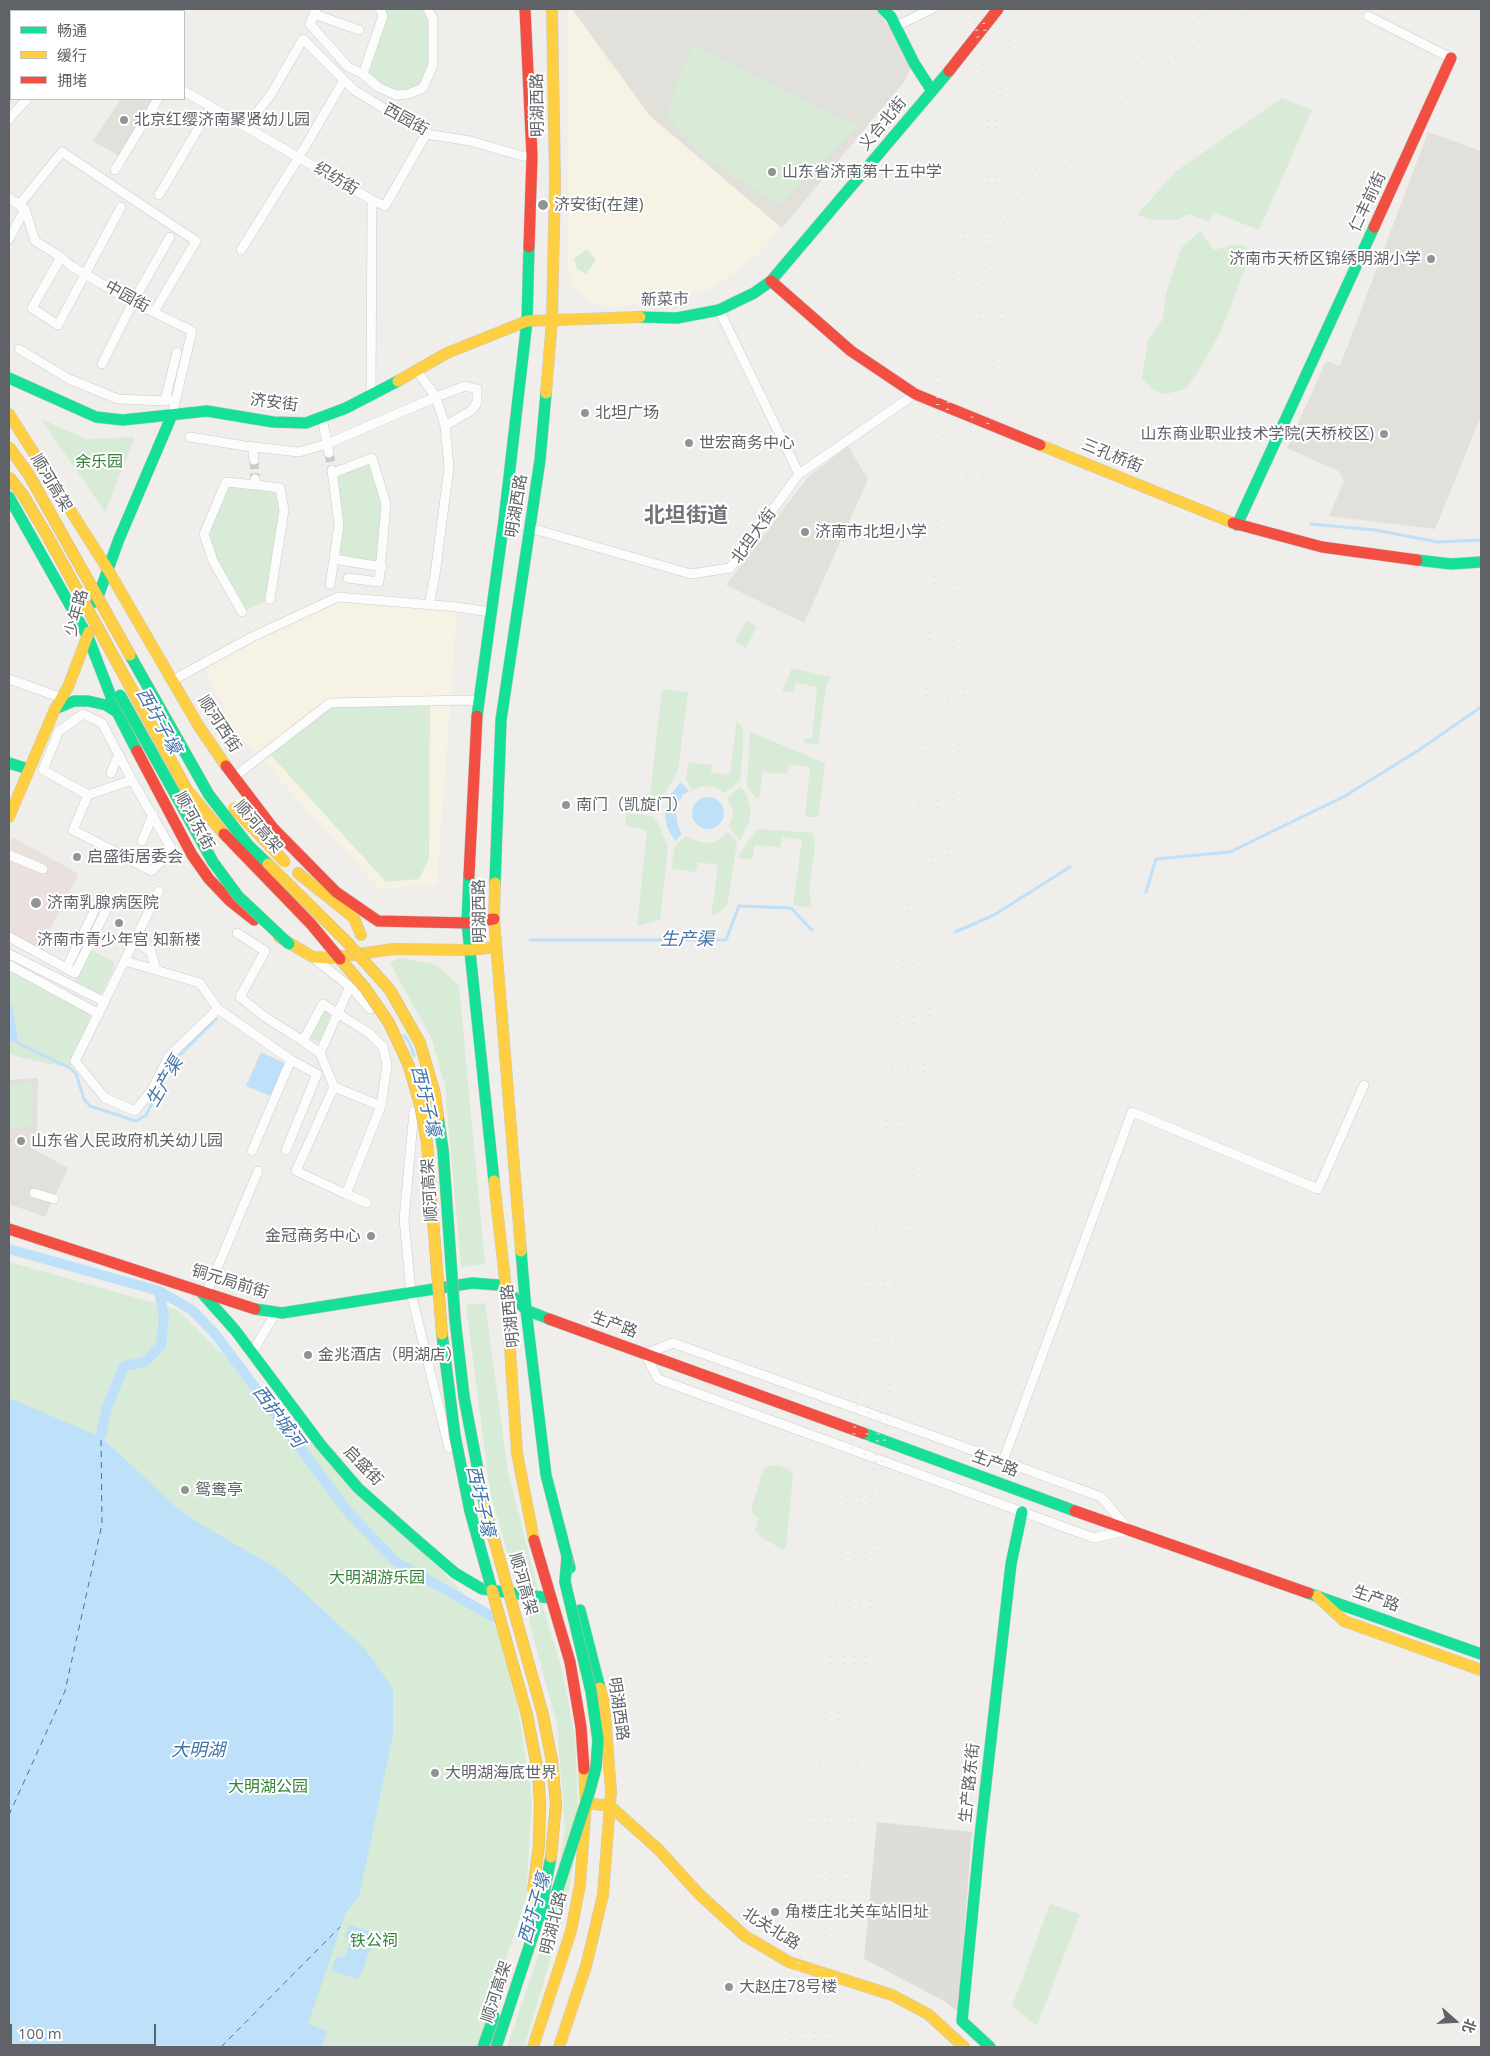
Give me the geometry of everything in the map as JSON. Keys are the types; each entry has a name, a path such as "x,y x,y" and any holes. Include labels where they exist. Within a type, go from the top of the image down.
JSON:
{"main road":[{"name":"明湖西路","path":"525,9 532,156 527,321 504,520 478,701 467,923 506,1289 517,1453 536,1551 570,1662 577,1694 582,1727 586,1803"},
{"name":"明湖西路","path":"552,9 555,182 552,320 540,460 501,720 494,919 526,1310 546,1475 604,1702 611,1791 610,1806"},
{"path":"884,9 891,17 914,63 932,91"},
{"name":"义合北街","path":"771,281 932,91 998,9"},
{"name":"仁丰前街","path":"1238,525 1451,58"},
{"name":"新菜市","path":"552,320 627,316 678,318 719,310 742,300 771,281"},
{"name":"三孔桥街","path":"771,281 851,351 915,394 1238,525 1322,547 1451,564 1481,562"},
{"name":"济安街","path":"9,378 96,417 123,420 202,411 219,411 283,423 306,423 322,418 370,395 447,353 477,339 527,321 552,320"},
{"name":"顺河西街","path":"9,414 108,568 198,725 234,777 273,828 336,892 378,921 467,923 494,919"},
{"name":"少年路","path":"9,817 54,709 62,698 88,637 92,623 95,591 108,568 172,415"},
{"name":"顺河高架","path":"9,447 29,475 209,795 248,845 347,942 390,990 420,1043 435,1094 443,1150 455,1319 464,1397 483,1499 543,1715 552,1762 556,1804 551,1860 540,1914 496,2047"},
{"name":"顺河高架","path":"9,476 23,495 43,529 187,790 219,829 311,924 365,988 389,1023 409,1066 420,1105 427,1143 442,1340 455,1436 470,1511 528,1716 538,1772 540,1804 539,1845 537,1870 530,1904"},
{"name":"顺河东街","path":"9,498 88,637 117,712 185,841 209,879 230,901 255,922 313,957 331,958 394,948 471,950 496,947"},
{"path":"95,591 133,645 204,771 243,819 285,862 354,918 361,935"},
{"path":"79,596 102,661 177,801 213,862 238,896 290,944"},
{"path":"54,709 74,701 88,701 106,705 117,712"},
{"path":"9,763 28,769"},
{"path":"298,873 336,892"},
{"path":"331,958 353,948 361,935 356,906"},
{"name":"铜元局前街","path":"9,1229 254,1309 282,1313 472,1283 489,1283 506,1289"},
{"name":"生产路","path":"506,1289 526,1310 1129,1530 1481,1654"},
{"name":"启盛街","path":"203,1291 235,1330 321,1445 358,1488 455,1573 482,1589 550,1598"},
{"name":"生产路东街","path":"990,2047 962,2021 980,1836 1011,1564 1022,1512"},
{"path":"505,2047 596,1767 598,1740 595,1711 564,1582 567,1558"},
{"path":"1317,1596 1344,1621 1481,1670"},
{"path":"559,2047 584,1974 596,1932 603,1895 610,1806 586,1803"},
{"name":"明湖北路","path":"533,2047 571,1932 580,1885 586,1803"},
{"name":"北关北路","path":"610,1806 658,1849 700,1895 745,1936 789,1962 892,1995 928,2014 964,2047"},
{"name":"顺河高架","path":"483,2047 518,1950 525,1922"}],"street":[{"path":"363,74 383,16 380,9"},
{"path":"359,30 315,11 310,24 348,67 363,74 378,87 396,95 408,94 423,88 433,65 433,19 428,9"},
{"path":"896,26 932,9"},
{"name":"仁丰前街","path":"1368,16 1451,58"},
{"name":"西园街","path":"246,126 270,96 302,39 354,90 426,134 470,141 522,156 532,156"},
{"path":"241,250 344,80"},
{"name":"织纺街","path":"185,92 372,200 370,395"},
{"path":"9,119 26,100"},
{"path":"115,170 157,100"},
{"path":"159,195 211,107"},
{"path":"372,200 385,206 426,134"},
{"path":"9,239 15,204 62,152 196,241 154,312"},
{"name":"中园街","path":"15,204 35,240 71,266 134,302 192,331 172,415"},
{"path":"61,257 32,308 58,325 121,207"},
{"path":"102,364 170,237"},
{"path":"719,310 799,474"},
{"path":"19,349 69,379 118,399 166,401 177,399"},
{"path":"166,401 177,352"},
{"path":"417,371 436,397 445,426 448,467 435,575 429,605"},
{"path":"190,436 253,447 299,452 328,449 436,397 465,386 477,389 477,402 472,410 445,426"},
{"name":"北坦大街","path":"530,528 691,574 730,568 799,474 915,394"},
{"path":"322,418 328,449"},
{"path":"253,447 254,460"},
{"path":"330,584 339,525 332,471 372,458 386,504 382,567 379,582 348,578"},
{"path":"242,612 213,561 204,534 226,482 255,482 280,488 284,510 270,599"},
{"path":"334,559 382,567"},
{"path":"173,680 252,638 338,597 490,612"},
{"path":"9,679 62,698"},
{"path":"234,777 330,703 478,701"},
{"path":"43,770 59,731 83,714 102,723 172,850"},
{"path":"111,773 119,754"},
{"path":"28,769 43,770 88,795 132,780"},
{"path":"88,795 73,830 152,871 172,850 185,841"},
{"path":"142,840 153,815"},
{"path":"9,855 43,869"},
{"path":"159,890 75,1061 104,1098 135,1111 152,1090 170,1056 218,1009"},
{"path":"66,969 101,897"},
{"path":"9,937 66,969 75,972 111,900"},
{"path":"237,933 265,951 240,997 265,1018 304,1041 320,1053 334,1087 351,1096 381,1106"},
{"path":"134,940 151,952 156,970"},
{"path":"9,954 105,1002"},
{"path":"313,957 350,986 386,1029 405,1071 415,1115 404,1219 411,1293 482,1589"},
{"path":"125,961 200,983 218,1009 292,1060 317,1074 286,1150"},
{"path":"9,965 99,1014"},
{"path":"320,1053 350,986"},
{"path":"304,1041 323,1004 369,1033 383,1047 387,1065 381,1106 346,1194"},
{"path":"252,1151 292,1060"},
{"path":"1003,1461 1132,1112 1318,1189 1364,1085"},
{"path":"334,1087 296,1171 367,1204"},
{"path":"203,1291 258,1171"},
{"path":"34,1193 54,1199"},
{"path":"252,1353 276,1312"},
{"path":"673,1343 1003,1461 1101,1498 1129,1530 1094,1538 1022,1512 658,1379 645,1354 673,1343"}],"shaded area":[{"path":"9,9 161,9 10,10 9,22"},
{"path":"568,9 572,9 650,116 782,228 759,253 711,289 614,308 592,303 578,292 568,274"},
{"name":"山东省济南第十五中学","path":"572,9 876,9 914,63 904,82 782,228 650,116"},
{"name":"北京红缨济南聚贤幼儿园","path":"120,100 153,100 119,156 93,141"},
{"path":"1428,132 1481,151 1481,416 1435,529 1329,516 1344,481 1338,471 1287,448 1326,361 1340,366"},
{"name":"济南市北坦小学","path":"848,446 868,479 804,623 726,585 807,478"},
{"path":"338,597 457,607 437,884 380,889 231,726 203,663"},
{"name":"济南乳腺病医院","path":"12,837 79,874 39,950 9,932 9,848"},
{"name":"山东省人民政府机关幼儿园","path":"38,1078 37,1133 31,1148 68,1168 45,1217 9,1204 9,1080"},
{"path":"877,1822 972,1832 958,2012 944,2001 864,1959"}],"green space":[{"path":"380,9 428,9 433,65 423,88 396,95 363,74"},
{"path":"693,45 858,126 779,205 704,156 666,115 676,95 672,93"},
{"path":"1282,98 1312,110 1259,230 1213,212 1210,222 1189,214 1178,220 1153,220 1137,215 1175,172"},
{"path":"1200,231 1214,250 1232,245 1246,246 1249,259 1220,333 1202,365 1186,389 1166,394 1155,391 1142,379 1148,340 1163,319 1166,294 1181,248"},
{"path":"587,249 596,260 586,274 577,269 574,259"},
{"name":"余乐园","path":"41,419 86,439 135,437 105,512"},
{"path":"372,458 386,504 382,567 334,559 339,525 334,477"},
{"path":"226,482 280,488 284,510 270,599 242,612 204,534"},
{"path":"746,621 757,626 746,648 735,642"},
{"path":"792,668 830,677 826,687 818,745 804,743 804,739 812,737 817,687 796,683 794,692 782,691"},
{"path":"662,689 688,692 678,770 667,790 653,805 629,802 630,794 650,795"},
{"path":"430,701 429,859 419,879 386,882 267,751 330,703"},
{"path":"737,720 743,729 740,781 724,793 715,787 703,786 692,790 686,780 688,762 712,765 711,773 730,774"},
{"path":"750,732 825,763 818,817 805,817 810,767 789,764 787,774 763,772 759,799 756,798 747,786"},
{"path":"740,787 746,794 750,806 750,820 740,841 729,827 733,816 732,807 727,798"},
{"path":"626,813 652,816 658,823 668,847 660,920 637,926 647,830 626,826"},
{"path":"757,829 813,833 815,845 809,892 812,908 793,905 802,840 782,837 780,847 755,845 752,859 737,858"},
{"path":"728,832 737,843 727,906 711,917 718,865 698,862 696,872 671,869 675,846 685,836 710,843 718,840"},
{"path":"91,950 114,962 114,968 101,995 75,981"},
{"path":"399,958 437,965 459,986 485,1264 461,1267 445,1086 432,1039 390,963"},
{"path":"9,971 91,1015 70,1068 9,1053"},
{"path":"325,1010 330,1013 324,1038 319,1042 310,1038 311,1031"},
{"path":"32,1083 31,1125 9,1129 9,1084"},
{"name":"大明湖公园","path":"9,1262 176,1309 365,1491 496,1627 517,1703 532,1798 526,1898 477,2047 9,2047"},
{"path":"485,1303 508,1471 538,1590 517,1585 490,1492 466,1305"},
{"path":"775,1465 790,1469 793,1476 786,1547 783,1550 761,1537 755,1530 758,1518 751,1511 763,1470"},
{"path":"524,1601 542,1604 561,1666 575,1737 579,1830 567,1903 524,2047 507,2047 544,1939 565,1830 557,1725"},
{"path":"1050,1904 1080,1914 1037,2026 1012,2006"}],"water":[{"path":"681,782 689,791 683,794 679,802 676,814 678,826 682,834 675,841 667,827 665,813 669,796"},
{"path":"708,797 714,798 719,802 723,807 723,819 719,824 714,828 708,829 702,828 697,824 693,819 692,813 693,807 697,802 702,798"},
{"path":"9,1001 13,1009 17,1043 9,1041"},
{"path":"261,1052 286,1064 273,1097 246,1086"},
{"name":"大明湖","path":"9,1398 101,1437 175,1506 197,1522 278,1569 365,1649 393,1688 393,1735 359,1897 346,1912 308,2024 327,2031 322,2047 9,2047"},
{"path":"349,1925 371,1932 374,1938 361,1975 357,1979 331,1970 337,1956 344,1958 351,1939 344,1937"}],"waterway":[{"path":"1311,524 1375,530 1438,542 1481,540"},
{"path":"1146,892 1156,859 1230,852 1345,796 1419,750 1481,707"},
{"name":"生产渠","path":"955,932 994,915 1070,867"},
{"name":"生产渠","path":"530,940 726,940 739,906 791,908 812,930"},
{"name":"生产渠","path":"18,1043 70,1068 76,1074 84,1099 90,1106 136,1121 146,1115 174,1061 216,1019"},
{"name":"西圩子壕","path":"404,1035 410,1044 414,1056"},
{"name":"西护城河","path":"9,1249 159,1291 192,1310 216,1335 348,1512 395,1561 502,1622"},
{"path":"101,1435 107,1407 124,1366 145,1362 161,1345 164,1317 159,1291"}],"ferry route":[{"path":"9,1815 65,1691 102,1524 101,1435"},
{"path":"221,2047 340,1927"}],"tunnel":[{"path":"329,453 332,470"},
{"path":"254,460 255,479"}],"railway":[{"path":"973,9 982,61 987,108 989,179 986,252"},
{"path":"982,9 995,105 997,179 995,229"},
{"path":"998,110 1009,42 1009,9"},
{"path":"790,2047 919,810 940,482 950,384 973,294 989,252 1016,200 1043,158 1097,97 1153,48 1206,14 1219,9"},
{"path":"828,2047 861,1726 881,1472 958,750 994,355 1003,310 1014,266 1035,219 1067,165 1110,112 1167,63 1216,30 1256,9"},
{"path":"937,440 938,386 942,339 953,276 985,164"},
{"path":"990,286 993,251"},
{"path":"804,2047 870,1406 944,748 984,274"},
{"path":"813,2047 902,1209"}],"traffic: fast":[{"path":"883,9 891,17 914,63 932,91"},
{"path":"640,317 677,318 719,310 754,293 771,281 949,71"},
{"path":"1237,525 1374,227"},
{"path":"477,716 504,520 527,321 529,247"},
{"path":"9,378 96,417 123,420 207,411 273,422 306,423 346,408 398,381"},
{"path":"495,883 501,720 540,460 546,393"},
{"path":"96,602 119,539 172,415"},
{"path":"9,497 88,637 117,712 137,751"},
{"path":"1417,560 1451,564 1481,562"},
{"path":"130,655 209,795 248,845 268,864"},
{"path":"120,695 213,862 238,896 289,944"},
{"path":"55,709 74,701 88,701 106,705 117,712"},
{"path":"9,763 28,769"},
{"path":"469,875 467,923 494,1181"},
{"path":"438,1117 443,1150 455,1319 464,1397 485,1507"},
{"path":"521,1251 526,1310 546,1475 570,1568"},
{"path":"255,1309 282,1313 472,1283 498,1285 506,1289 526,1310 549,1319"},
{"path":"201,1292 235,1330 321,1445 358,1488 411,1535 455,1573 482,1589 550,1598"},
{"path":"442,1334 455,1436 470,1511 492,1590"},
{"path":"863,1433 1075,1511"},
{"path":"990,2047 962,2021 980,1836 1011,1564 1022,1512"},
{"path":"549,1916 590,1790 596,1767 598,1740 591,1691 565,1582 567,1557"},
{"path":"1308,1593 1481,1654"},
{"path":"580,1610 600,1688"},
{"path":"496,2047 540,1914 551,1857"},
{"path":"483,2047 494,2016"}],"traffic: slow":[{"path":"546,393 552,320 555,182 552,9"},
{"path":"398,381 447,353 527,321 640,317"},
{"path":"9,414 107,568 198,725 226,766"},
{"path":"1040,445 1233,523"},
{"path":"9,447 29,475 130,655"},
{"path":"9,477 23,495 48,537 187,790 224,834"},
{"path":"9,817 55,709 68,687 89,632"},
{"path":"234,808 285,862"},
{"path":"268,864 347,942 390,990 420,1043 435,1094 438,1117"},
{"path":"298,873 354,918 361,935"},
{"path":"495,883 494,919 521,1251"},
{"path":"279,937 313,957 331,958 393,949 471,950 496,947"},
{"path":"340,959 365,988 389,1023 409,1066 420,1105 427,1143 442,1334"},
{"path":"494,1181 506,1289 517,1453 534,1540"},
{"path":"485,1507 543,1715 552,1761 556,1804 551,1857"},
{"path":"492,1590 527,1715 538,1772 540,1804 539,1845 533,1891"},
{"path":"1317,1596 1344,1621 1481,1670"},
{"path":"559,2047 586,1966 603,1895 611,1791 604,1702 600,1688"},
{"path":"533,2047 571,1931 580,1885 586,1803 584,1769"},
{"path":"586,1803 610,1806 658,1849 700,1895 745,1936 789,1962 892,1995 928,2014 964,2047"}],"traffic: jam":[{"path":"525,9 532,156 529,247"},
{"path":"949,71 998,9"},
{"path":"1374,227 1451,58"},
{"path":"771,281 851,351 915,394 1040,445"},
{"path":"1233,523 1322,547 1417,560"},
{"path":"469,875 477,716"},
{"path":"137,751 192,855 209,879 230,901 254,920"},
{"path":"226,766 273,828 336,892 378,921 467,923 494,919"},
{"path":"224,834 311,924 340,959"},
{"path":"9,1229 255,1309"},
{"path":"549,1319 863,1433"},
{"path":"1075,1511 1308,1593"},
{"path":"534,1540 570,1662 581,1727 584,1769"}],"place":[{"name":"北京红缨济南聚贤幼儿园","path":"124,120"},
{"name":"山东省济南第十五中学","path":"772,172"},
{"name":"济安街(在建)","path":"543,205"},
{"name":"济南市天桥区锦绣明湖小学","path":"1431,259"},
{"name":"北坦广场","path":"585,413"},
{"name":"山东商业职业技术学院(天桥校区)","path":"1384,434"},
{"name":"世宏商务中心","path":"689,443"},
{"name":"济南市北坦小学","path":"805,532"},
{"name":"南门（凯旋门）","path":"566,805"},
{"name":"启盛街居委会","path":"77,857"},
{"name":"济南乳腺病医院","path":"36,903"},
{"name":"济南市青少年宫 知新楼","path":"119,923"},
{"name":"山东省人民政府机关幼儿园","path":"21,1141"},
{"name":"金冠商务中心","path":"371,1236"},
{"name":"金兆酒店（明湖店）","path":"308,1355"},
{"name":"鸳鸯亭","path":"185,1490"},
{"name":"大明湖海底世界","path":"435,1773"},
{"name":"角楼庄北关车站旧址","path":"775,1912"},
{"name":"大赵庄78号楼","path":"729,1987"}],"district":[{"name":"北坦街道","path":"686,516"}],"park label":[{"name":"大明湖游乐园","path":"377,1578"},
{"name":"铁公祠","path":"374,1941"}]}
